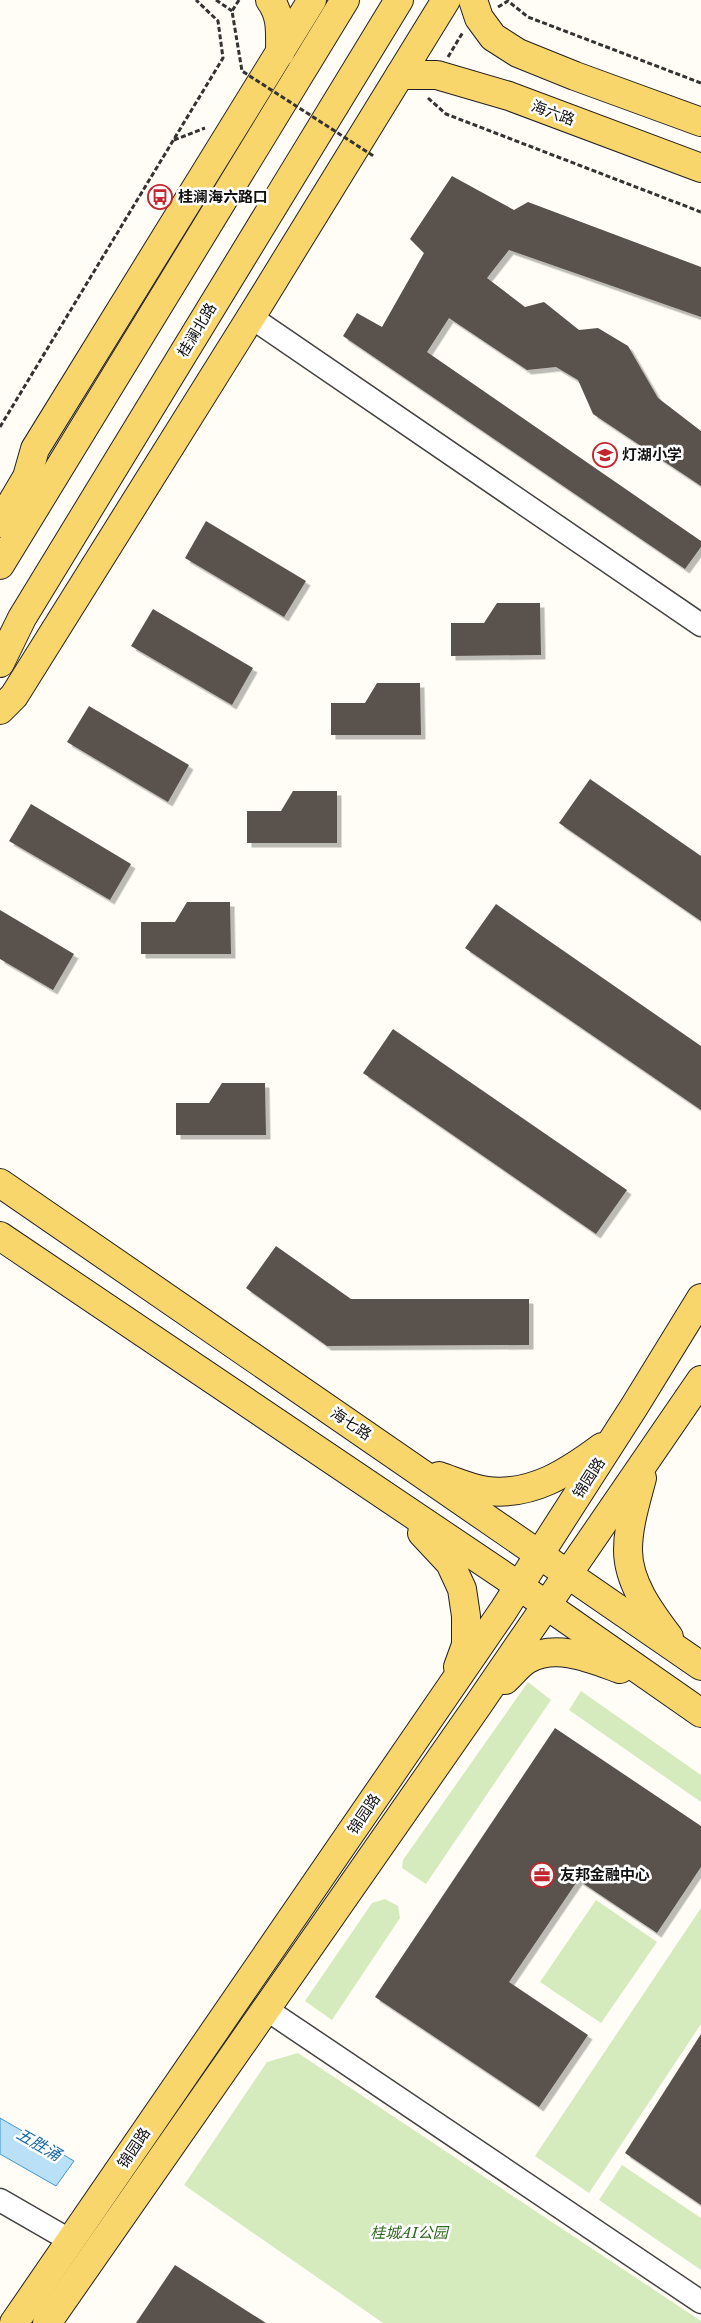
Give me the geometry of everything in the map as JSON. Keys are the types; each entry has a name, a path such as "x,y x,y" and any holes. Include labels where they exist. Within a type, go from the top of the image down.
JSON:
{"main road":[{"path":"270,0 276,8 281,24 280,53"},
{"path":"28,477 35,450 312,0"},
{"path":"0,564 345,0"},
{"name":"桂澜北路","path":"0,663 22,618 399,0"},
{"path":"0,710 19,688 446,0"},
{"path":"476,9 494,37 518,53 701,122"},
{"name":"海六路","path":"400,75 437,75 509,96 701,168"},
{"path":"0,522 28,477 70,432 92,413"},
{"name":"海七路","path":"0,1183 691,1659"},
{"path":"0,1236 519,1586 701,1712"},
{"name":"锦园路","path":"14,2323 519,1586 615,1437 701,1298"},
{"name":"锦园路","path":"47,2323 478,1705 701,1380"},
{"path":"415,1468 486,1491 513,1492 539,1486 568,1472 615,1437"},
{"path":"648,1458 632,1517 628,1552 635,1584 653,1615 691,1659"},
{"path":"392,1500 450,1563 462,1589 466,1616 466,1645 450,1688"},
{"path":"478,1705 528,1658 555,1651 588,1657 657,1683"}],"street":[{"path":"251,317 701,625"},
{"path":"266,2009 701,2302"},
{"path":"0,2200 71,2241"}],"path":[{"path":"0,427 223,58 218,20 196,0"},
{"path":"216,0 232,11"},
{"path":"238,0 232,11 242,71 375,156"},
{"path":"701,83 528,16 508,1 476,9 426,96 446,114 701,212"},
{"path":"174,140 204,129"}],"green space":[{"path":"528,1682 551,1700 426,1884 402,1868 403,1860"},
{"path":"581,1691 701,1775 701,1802 569,1710"},
{"path":"385,1899 398,1906 400,1918 332,2020 305,2001 372,1903"},
{"path":"596,1900 657,1942 601,2023 540,1982"},
{"path":"701,1908 701,2024 589,2193 535,2156"},
{"name":"桂城AI公园","path":"298,2053 701,2321 701,2323 383,2323 184,2185 267,2062"},
{"path":"622,2165 701,2218 701,2270 599,2200"}],"water":[{"name":"五胜涌","path":"0,2118 74,2161 56,2186 0,2154"}],"building":[{"path":"452,176 514,210 528,202 701,267 701,317 509,250 487,278 525,307 544,302 579,330 598,328 628,346 658,398 701,431 701,486 593,414 578,380 556,367 527,370 449,318 427,352 701,541 701,547 685,569 343,336 357,313 382,327 424,253 410,239"},
{"path":"206,521 306,581 284,617 185,558"},
{"path":"497,603 540,603 541,655 451,656 451,623 484,623"},
{"path":"153,609 253,668 232,705 131,646"},
{"path":"377,683 420,683 421,735 331,735 331,703 365,703"},
{"path":"89,706 189,765 168,802 67,742"},
{"path":"590,779 701,856 701,921 559,823"},
{"path":"293,791 337,791 337,843 247,843 247,811 281,811"},
{"path":"31,804 131,864 110,900 9,841"},
{"path":"187,902 230,902 231,954 141,954 141,922 175,922"},
{"path":"496,904 701,1046 701,1110 465,948"},
{"path":"0,910 74,954 53,990 0,959"},
{"path":"393,1029 627,1190 596,1234 363,1073"},
{"path":"222,1083 265,1083 266,1135 176,1135 176,1103 209,1103"},
{"path":"276,1246 351,1299 529,1299 529,1345 327,1346 246,1288"},
{"path":"555,1728 701,1826 701,1867 657,1933 578,1880 509,1982 588,2035 539,2107 375,1997"},
{"path":"701,2034 701,2205 625,2153"},
{"path":"175,2265 266,2323 136,2323"}],"place":[{"name":"桂澜海六路口","path":"160,197"},
{"name":"灯湖小学","path":"605,455"},
{"name":"友邦金融中心","path":"542,1875"}]}
